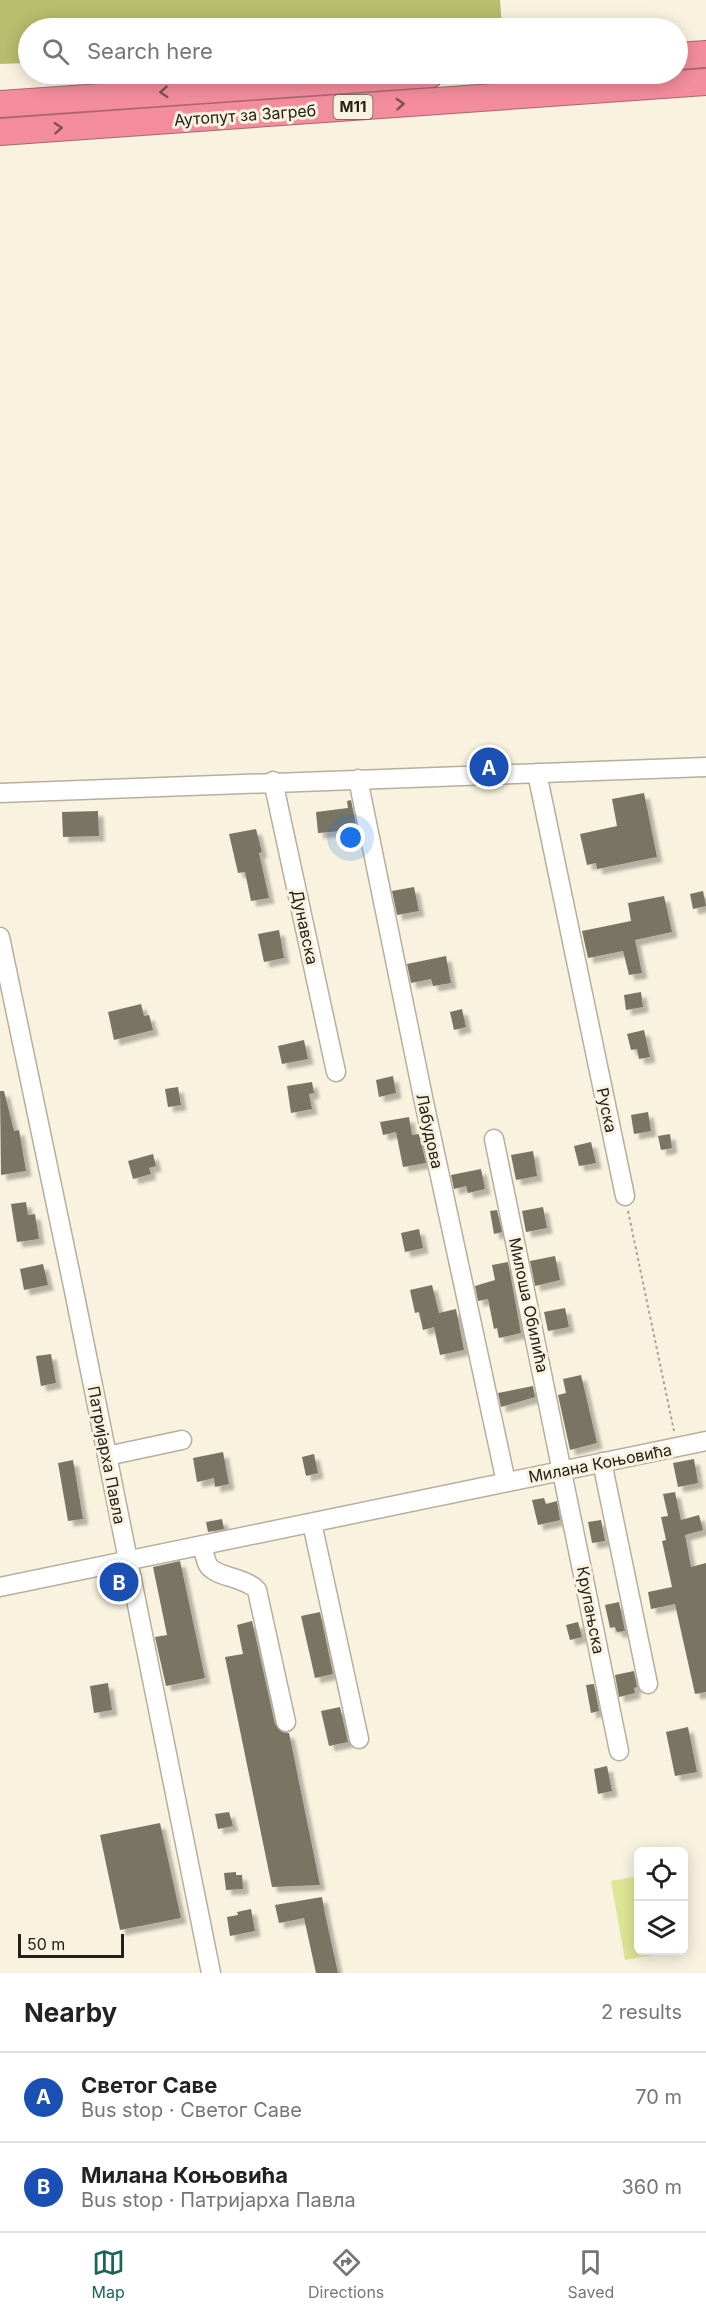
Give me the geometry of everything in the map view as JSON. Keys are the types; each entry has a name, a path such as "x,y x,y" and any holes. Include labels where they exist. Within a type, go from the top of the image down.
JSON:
{"highway":[{"path":"688,55 706,54"},
{"name":"Аутопут за Загреб","path":"688,83 706,82"},
{"name":"Аутопут за Загреб","path":"0,104 287,84"},
{"name":"Аутопут за Загреб","path":"0,132 678,84"}],"street":[{"path":"0,793 706,767"},
{"name":"Руска","path":"537,773 625,1196"},
{"name":"Лабудова","path":"358,779 426,1111 506,1482"},
{"name":"Дунавска","path":"273,782 336,1072"},
{"name":"Патријарха Павла","path":"0,937 211,1973"},
{"name":"Милоша Обилића","path":"494,1139 563,1470"},
{"path":"107,1456 182,1440"},
{"name":"Милана Коњовића","path":"0,1587 602,1462 678,1447 705,1445"},
{"path":"602,1462 648,1684"},
{"name":"Крупањска","path":"563,1470 619,1750"},
{"path":"312,1523 359,1739"},
{"path":"202,1545 206,1562 212,1569 247,1582 257,1590 286,1722"}],"path":[{"path":"625,1196 678,1447"}],"green space":[{"path":"0,0 500,0 501,18 18,18 18,63 0,64"},
{"path":"634,1877 634,1955 653,1955 625,1960 611,1881"}],"building":[{"path":"644,793 657,857 597,869 596,863 587,865 580,834 617,826 612,799"},
{"path":"351,800 359,840 355,841 353,830 318,833 316,812 348,808 347,801"},
{"path":"98,811 99,836 63,837 62,812"},
{"path":"256,829 269,898 251,901 245,872 238,873 229,834"},
{"path":"414,887 419,911 397,915 392,891"},
{"path":"703,891 706,906 693,909 690,894"},
{"path":"664,896 672,932 635,940 642,973 629,975 623,951 588,958 582,931 631,921 628,903"},
{"path":"279,930 284,958 264,962 258,934"},
{"path":"446,956 451,983 433,986 431,979 411,983 407,964"},
{"path":"641,992 643,1007 626,1010 624,995"},
{"path":"141,1004 144,1016 149,1015 153,1030 114,1040 108,1012"},
{"path":"462,1009 466,1027 454,1030 450,1012"},
{"path":"644,1030 650,1057 639,1059 637,1049 631,1050 627,1034"},
{"path":"304,1040 308,1059 282,1064 278,1046"},
{"path":"393,1076 396,1093 379,1097 376,1080"},
{"path":"312,1082 314,1093 309,1094 312,1109 291,1113 287,1086"},
{"path":"178,1087 181,1105 168,1107 165,1089"},
{"path":"0,1091 4,1091 14,1131 19,1130 26,1171 1,1175"},
{"path":"648,1112 651,1131 634,1134 631,1115"},
{"path":"409,1117 412,1135 419,1134 426,1163 403,1167 396,1132 383,1135 380,1122"},
{"path":"670,1134 672,1148 661,1150 658,1136"},
{"path":"591,1142 596,1163 579,1166 574,1146"},
{"path":"533,1151 537,1176 516,1180 511,1155"},
{"path":"153,1154 156,1166 149,1168 151,1174 133,1179 128,1161"},
{"path":"481,1169 485,1189 468,1193 466,1186 454,1189 451,1175"},
{"path":"26,1202 28,1215 35,1214 39,1239 17,1242 11,1204"},
{"path":"543,1207 547,1228 526,1232 522,1211"},
{"path":"497,1210 502,1232 494,1234 490,1211"},
{"path":"419,1229 423,1248 405,1252 401,1233"},
{"path":"555,1256 560,1280 535,1286 530,1261"},
{"path":"508,1262 521,1333 499,1338 497,1328 494,1329 488,1299 478,1301 475,1286 495,1280 492,1265"},
{"path":"43,1264 48,1285 24,1290 20,1269"},
{"path":"432,1285 439,1313 456,1309 464,1350 440,1355 434,1327 423,1330 419,1312 415,1313 410,1290"},
{"path":"565,1308 569,1327 548,1331 544,1312"},
{"path":"51,1354 56,1383 41,1386 36,1356"},
{"path":"581,1375 597,1443 570,1450 558,1395 566,1393 563,1379"},
{"path":"533,1386 535,1397 501,1407 498,1393"},
{"path":"223,1452 229,1484 215,1487 214,1478 197,1482 193,1458"},
{"path":"314,1454 318,1473 306,1476 302,1457"},
{"path":"694,1459 698,1483 678,1487 673,1463"},
{"path":"73,1460 83,1519 68,1521 58,1463"},
{"path":"675,1492 681,1520 699,1515 703,1530 685,1535 691,1567 706,1563 706,1692 695,1694 675,1604 651,1609 648,1592 672,1587 662,1541 666,1540 661,1517 668,1516 663,1494"},
{"path":"544,1498 546,1504 557,1501 560,1520 538,1525 532,1500"},
{"path":"222,1519 224,1529 208,1532 206,1522"},
{"path":"601,1520 605,1541 592,1543 588,1522"},
{"path":"180,1561 205,1678 166,1686 155,1637 167,1635 153,1567"},
{"path":"619,1602 625,1631 617,1632 615,1627 610,1628 605,1605"},
{"path":"320,1612 333,1674 315,1678 301,1616"},
{"path":"252,1621 275,1724 282,1732 289,1733 320,1885 272,1887 225,1657 243,1654 237,1625"},
{"path":"578,1622 582,1637 570,1640 566,1625"},
{"path":"634,1671 637,1687 634,1688 635,1693 619,1697 615,1675"},
{"path":"108,1683 112,1710 94,1713 90,1686"},
{"path":"594,1684 599,1711 591,1713 586,1685"},
{"path":"340,1707 348,1742 329,1746 321,1711"},
{"path":"688,1727 697,1772 675,1776 666,1732"},
{"path":"607,1766 612,1791 598,1794 594,1769"},
{"path":"229,1812 233,1826 218,1829 215,1814"},
{"path":"160,1823 181,1918 120,1930 100,1835"},
{"path":"236,1872 236,1875 242,1875 243,1889 226,1890 224,1873"},
{"path":"322,1897 338,1973 316,1973 304,1918 279,1923 275,1905"},
{"path":"251,1909 255,1931 230,1936 227,1917"}],"place":[{"name":"Светог Саве","path":"489,767"},
{"name":"Милана Коњовића","path":"119,1582"}]}
